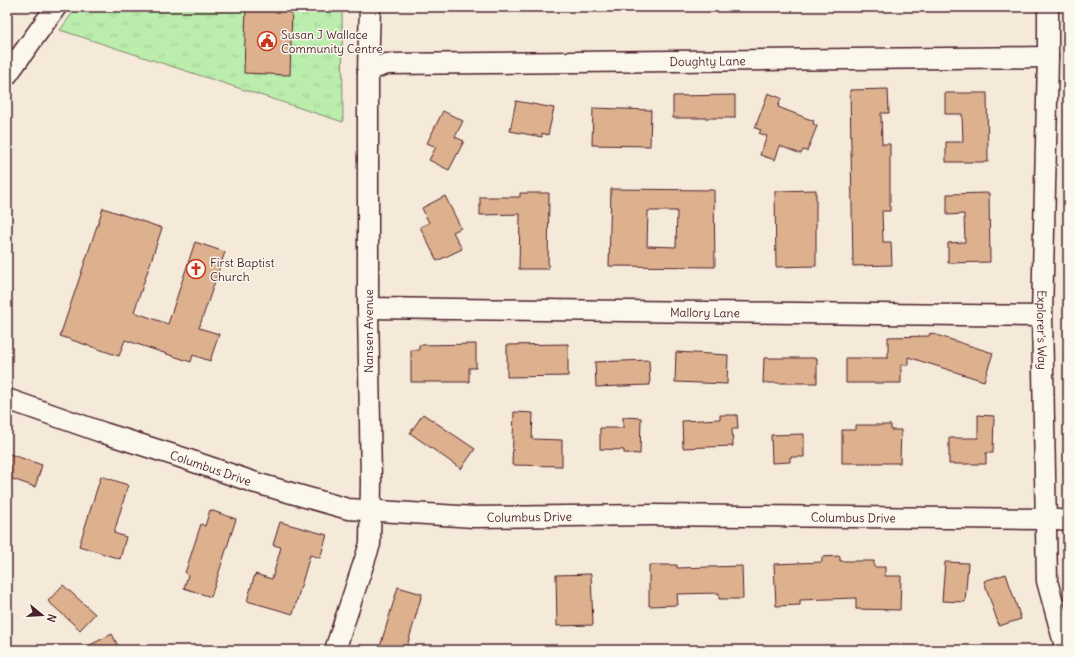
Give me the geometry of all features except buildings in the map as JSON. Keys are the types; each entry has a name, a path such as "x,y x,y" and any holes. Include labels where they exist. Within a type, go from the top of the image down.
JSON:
{"street":[{"path":"7,74 56,7"},
{"name":"Nansen Avenue","path":"335,650 370,544 368,71 370,7"},
{"name":"Explorer's Way","path":"1048,7 1042,316 1047,581 1066,650"},
{"name":"Doughty Lane","path":"368,71 386,64 1048,57"},
{"name":"Mallory Lane","path":"368,308 1042,316"},
{"name":"Columbus Drive","path":"7,400 256,483 348,509 474,517 652,515 1047,519 1068,521"}],"green space":[{"path":"77,7 342,7 343,122 60,30"}],"place":[{"name":"Susan J Wallace Community Centre","path":"267,41"},
{"name":"First Baptist Church","path":"196,269"}]}
